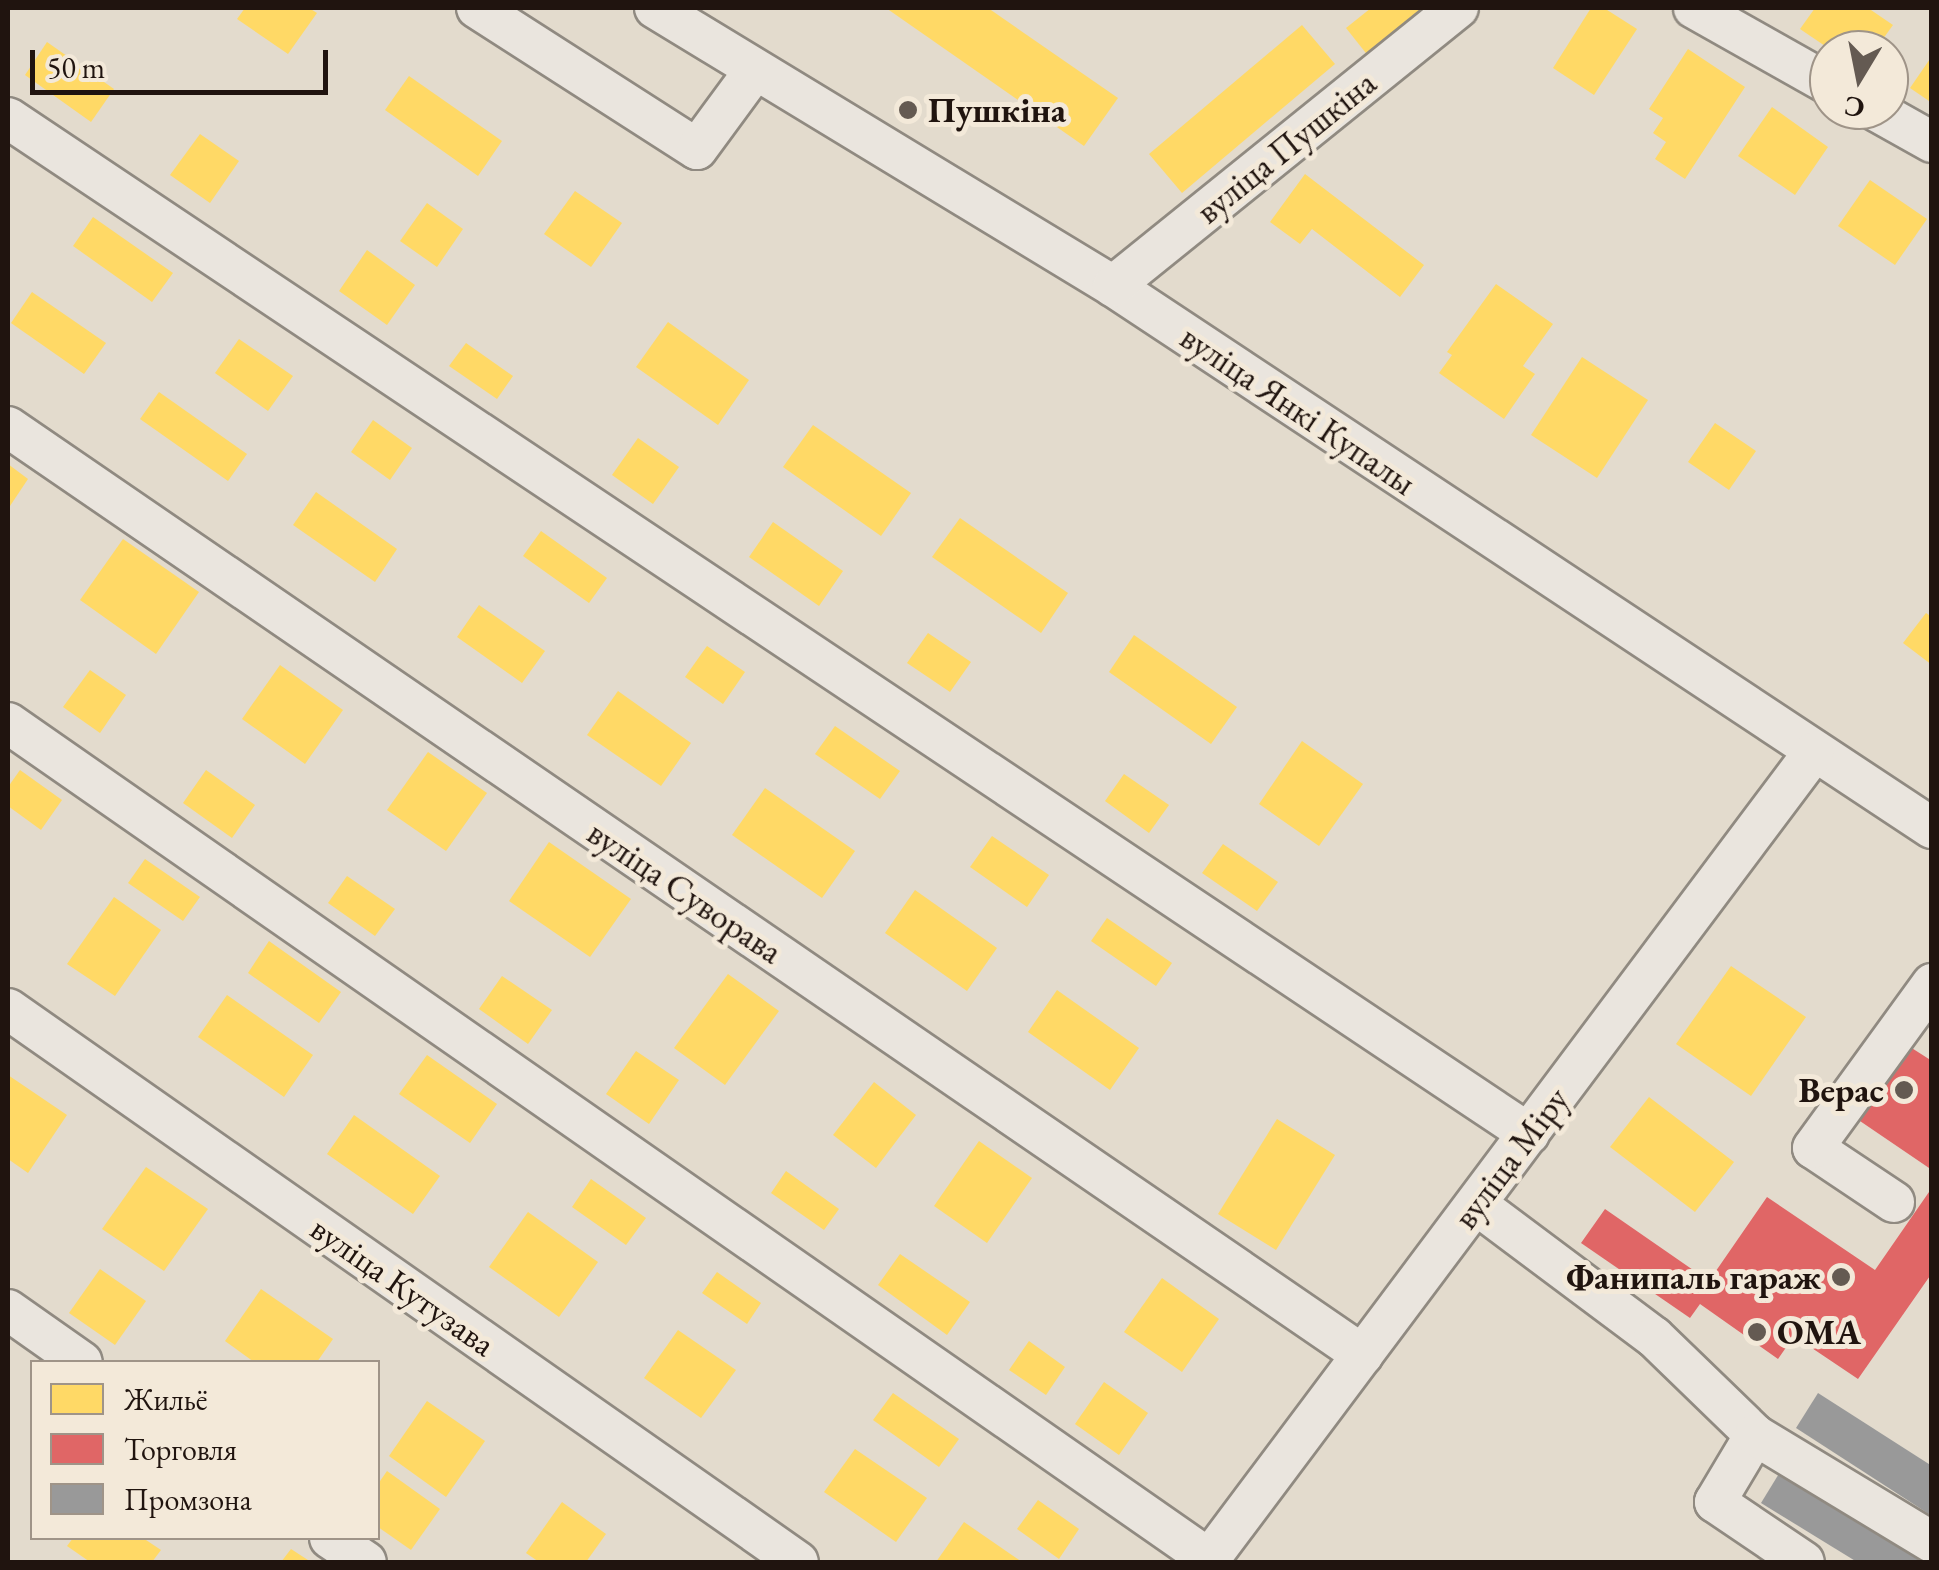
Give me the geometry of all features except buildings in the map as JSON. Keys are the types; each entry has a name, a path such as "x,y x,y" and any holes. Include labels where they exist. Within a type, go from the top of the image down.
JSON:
{"street":[{"path":"478,8 697,149 755,70"},
{"name":"вуліца Янкі Купалы","path":"655,8 1113,286 1813,753 1932,828"},
{"name":"вуліца Пушкіна","path":"1113,286 1458,8"},
{"path":"1694,8 1809,73"},
{"path":"8,118 1529,1134"},
{"path":"1909,129 1932,142"},
{"name":"вуліца Суворава","path":"8,428 1363,1356"},
{"path":"8,723 1208,1561"},
{"name":"вуліца Міру","path":"1208,1561 1813,753"},
{"path":"1894,1202 1813,1148 1932,984"},
{"name":"вуліца Кутузава","path":"8,1009 798,1562"},
{"path":"1476,1204 1654,1337 1755,1435 1932,1542"},
{"path":"8,1310 79,1360"},
{"path":"1755,1435 1715,1502 1804,1562"},
{"path":"333,1540 366,1562"}],"place":[{"name":"Пушкіна","path":"908,110"},
{"name":"Верас","path":"1904,1090"},
{"name":"Фанипаль гараж","path":"1841,1277"},
{"name":"ОМА","path":"1757,1332"}]}
